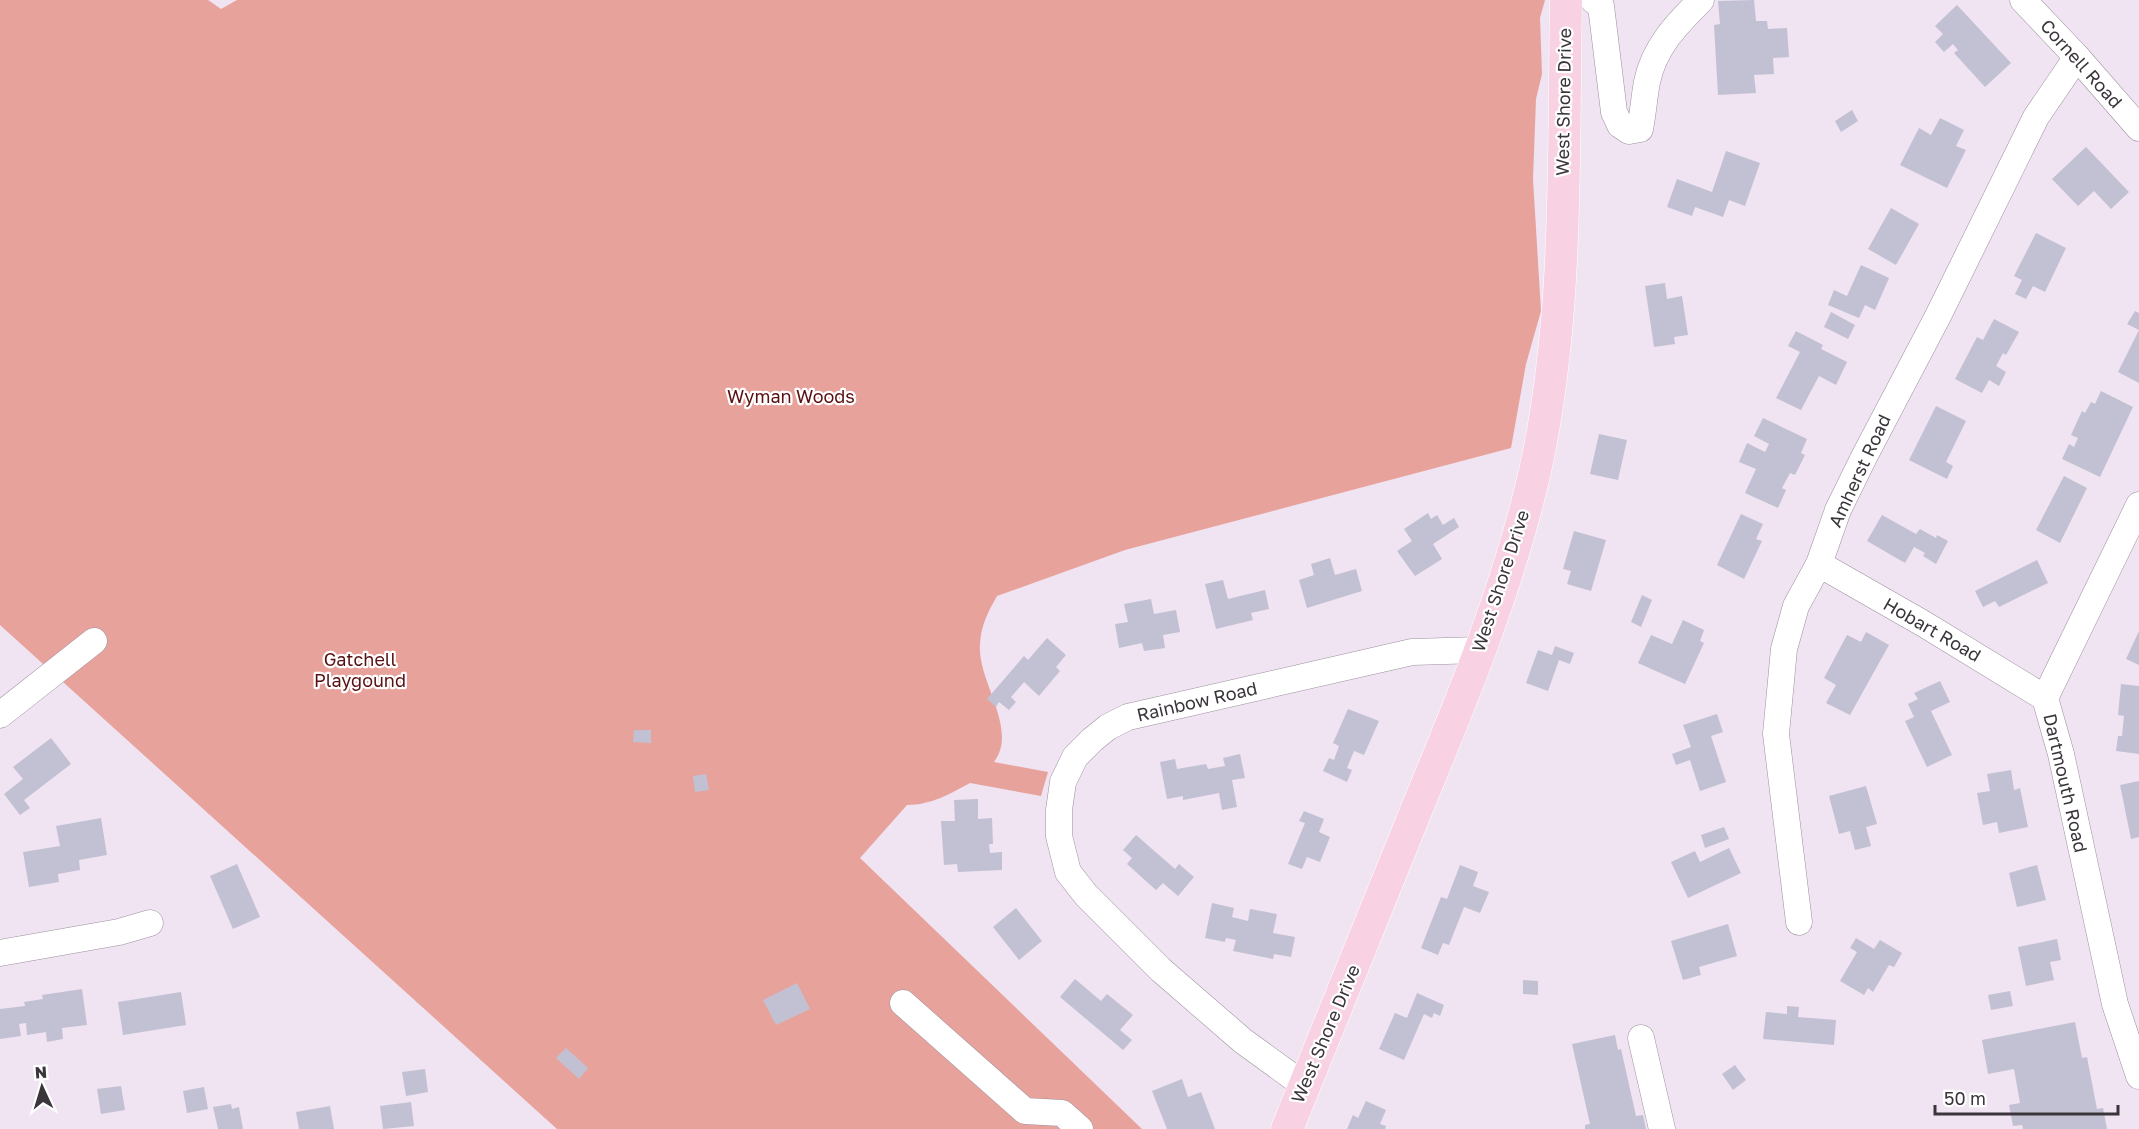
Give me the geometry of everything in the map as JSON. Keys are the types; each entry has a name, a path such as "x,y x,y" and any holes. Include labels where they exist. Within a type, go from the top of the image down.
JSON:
{"main road":[{"name":"West Shore Drive","path":"1287,1129 1496,607 1519,535 1535,471 1552,373 1560,296 1566,0"}],"street":[{"path":"1593,0 1601,6 1614,112 1620,125 1629,131 1640,129 1647,82 1658,50 1675,26 1701,0"},
{"name":"Cornell Road","path":"2023,0 2078,57 2139,128"},
{"name":"Amherst Road","path":"1799,922 1776,734 1784,649 1796,606 1819,564 1838,510 1938,316 2036,117 2078,57"},
{"name":"Dartmouth Road","path":"2139,505 2045,698 2061,754 2115,1004 2139,1076"},
{"name":"Hobart Road","path":"1819,564 1924,624 2045,698"},
{"path":"0,715 94,641"},
{"name":"Rainbow Road","path":"1305,1086 1243,1041 1161,970 1086,895 1068,872 1059,836 1059,810 1063,782 1075,757 1108,727 1128,717 1412,652 1479,650"},
{"path":"0,953 119,932 150,923"},
{"path":"903,1003 1025,1111 1062,1113 1080,1129"},
{"path":"1641,1038 1662,1129"}],"green space":[{"name":"Wyman Woods","path":"0,0 208,0 221,9 237,0 1545,0 1540,18 1542,74 1536,99 1533,179 1541,311 1526,364 1511,448 1125,550 997,596 985,619 980,644 984,673 1000,720 1002,735 1000,749 994,762 1048,772 1041,796 970,783 932,801 907,805 860,858 1142,1129 557,1129 0,625"}],"building":[{"path":"1754,0 1756,21 1767,21 1768,29 1787,28 1789,57 1773,58 1774,74 1754,75 1756,93 1718,95 1714,25 1720,24 1718,1"},
{"path":"1957,5 2011,63 1985,87 1954,53 1958,50 1953,44 1944,52 1935,42 1943,34 1935,26"},
{"path":"1852,110 1858,121 1841,132 1835,121"},
{"path":"1940,118 1964,130 1956,146 1966,150 1947,188 1900,165 1919,128 1931,135"},
{"path":"2086,147 2129,192 2111,209 2094,191 2078,206 2052,179"},
{"path":"1726,151 1760,163 1745,206 1729,200 1723,217 1695,207 1692,216 1667,207 1677,179 1712,192"},
{"path":"1891,208 1919,224 1896,265 1868,249"},
{"path":"2036,233 2066,248 2045,292 2033,286 2026,299 2015,294 2022,280 2014,276"},
{"path":"1861,265 1889,278 1875,310 1865,305 1859,318 1828,305 1834,290 1847,296"},
{"path":"1665,283 1667,299 1682,296 1688,335 1674,337 1675,344 1654,347 1645,286"},
{"path":"2135,311 2139,313 2139,330 2127,324"},
{"path":"1831,312 1855,325 1848,339 1824,327"},
{"path":"1994,319 2019,332 2006,355 2003,353 1996,366 2006,372 1999,386 1989,380 1982,393 1955,379 1977,337 1983,340"},
{"path":"2139,330 2139,383 2118,372"},
{"path":"1796,331 1823,345 1821,349 1847,362 1836,385 1819,376 1801,410 1776,398 1800,352 1788,346"},
{"path":"2101,391 2133,407 2100,477 2062,459 2069,444 2074,447 2078,438 2071,435 2082,411 2085,413 2091,402 2095,404"},
{"path":"1936,406 1966,421 1946,462 1953,466 1947,479 1909,460"},
{"path":"1763,418 1807,439 1801,453 1805,455 1795,475 1790,473 1782,488 1786,490 1778,508 1745,493 1756,469 1739,462 1747,443 1765,452 1769,444 1754,436"},
{"path":"1599,434 1627,440 1618,480 1590,474"},
{"path":"2064,476 2087,488 2060,543 2036,530"},
{"path":"1428,513 1431,519 1437,515 1443,525 1454,518 1459,527 1433,544 1442,559 1415,576 1397,551 1412,541 1404,529"},
{"path":"1741,514 1763,524 1756,539 1762,541 1744,579 1717,565"},
{"path":"1882,515 1916,534 1920,529 1936,538 1937,535 1948,541 1936,564 1923,556 1925,553 1914,547 1905,563 1867,541"},
{"path":"1574,531 1606,540 1591,591 1567,584 1571,571 1563,569"},
{"path":"1330,558 1335,575 1356,569 1362,591 1307,608 1299,580 1314,575 1311,564"},
{"path":"2037,560 2048,583 1999,607 1995,601 1983,607 1975,591"},
{"path":"1223,580 1228,599 1265,590 1269,609 1251,613 1253,620 1216,629 1205,584"},
{"path":"1642,595 1652,600 1641,627 1631,622"},
{"path":"1151,599 1154,614 1176,610 1180,632 1163,635 1165,648 1144,651 1142,643 1119,648 1115,624 1128,622 1124,604"},
{"path":"1683,620 1704,630 1700,641 1704,643 1685,684 1638,663 1651,635 1672,644"},
{"path":"2139,631 2139,665 2126,659"},
{"path":"1866,632 1889,645 1850,715 1826,703 1836,685 1824,678 1847,635 1861,642"},
{"path":"1047,638 1066,655 1056,667 1060,671 1039,696 1024,682 1011,697 1016,702 1009,710 999,702 996,707 987,699 1024,656 1028,660"},
{"path":"1555,646 1574,653 1570,664 1559,660 1548,691 1526,683 1538,650 1552,655"},
{"path":"1940,681 1950,702 1931,711 1952,755 1927,767 1905,721 1914,717 1908,704 1918,699 1914,693"},
{"path":"2121,684 2139,686 2139,754 2116,751 2118,736 2122,736 2124,716 2118,715"},
{"path":"1348,709 1379,721 1364,755 1354,751 1347,768 1352,770 1347,782 1323,771 1329,758 1334,760 1339,746 1333,743"},
{"path":"1717,714 1723,732 1711,736 1726,782 1700,791 1690,760 1676,765 1672,754 1691,747 1683,725"},
{"path":"634,730 651,730 651,743 633,742"},
{"path":"51,738 71,764 24,800 30,808 20,815 4,794 23,779 13,767"},
{"path":"1240,754 1245,778 1232,780 1237,807 1222,810 1219,793 1183,800 1183,796 1167,799 1160,762 1175,759 1177,769 1206,764 1208,769 1225,766 1223,758"},
{"path":"2011,770 2014,790 2020,788 2028,827 1999,833 1997,822 1983,825 1977,793 1990,791 1987,774"},
{"path":"706,774 709,790 695,792 693,776"},
{"path":"2139,781 2139,837 2131,839 2120,785"},
{"path":"1866,786 1877,824 1866,827 1871,846 1855,850 1850,831 1839,834 1829,796"},
{"path":"978,799 978,819 992,818 993,844 989,844 990,853 1002,852 1002,870 958,872 957,864 944,865 941,821 955,821 954,800"},
{"path":"1304,811 1324,819 1319,832 1330,837 1320,862 1307,857 1302,869 1288,864 1305,823 1299,821"},
{"path":"101,818 107,855 79,860 80,870 58,874 59,882 29,887 23,852 60,846 56,826"},
{"path":"1724,827 1729,839 1705,848 1701,835"},
{"path":"1136,835 1175,869 1179,864 1194,877 1178,896 1163,883 1156,890 1127,864 1132,858 1123,850"},
{"path":"1729,848 1741,873 1688,898 1671,862 1695,851 1700,862"},
{"path":"237,864 260,917 233,929 210,876"},
{"path":"1460,865 1478,872 1473,886 1489,892 1480,913 1464,907 1449,945 1443,943 1438,955 1421,948 1441,897 1447,899"},
{"path":"2037,865 2046,900 2017,907 2009,873"},
{"path":"1212,903 1234,908 1232,917 1248,921 1250,909 1277,914 1273,933 1295,937 1291,957 1274,954 1273,959 1233,951 1236,940 1226,938 1225,942 1205,938"},
{"path":"1016,908 1042,941 1019,960 993,927"},
{"path":"1728,924 1737,956 1699,967 1701,975 1683,980 1671,941"},
{"path":"1856,938 1874,949 1880,940 1902,953 1894,967 1889,965 1873,992 1868,988 1864,995 1840,981 1857,952 1850,948"},
{"path":"2057,939 2061,960 2050,962 2054,980 2026,986 2018,947"},
{"path":"1075,979 1101,1001 1107,994 1133,1015 1120,1030 1132,1040 1123,1050 1060,997"},
{"path":"1523,980 1538,981 1538,995 1523,994"},
{"path":"797,983 810,1009 776,1025 763,1000"},
{"path":"82,989 87,1025 62,1028 63,1039 47,1042 46,1032 27,1035 26,1023 19,1024 21,1036 0,1039 0,1009 25,1006 24,1002 43,999 42,995"},
{"path":"2010,991 2013,1006 1991,1010 1988,995"},
{"path":"181,992 186,1025 123,1035 118,1002"},
{"path":"1417,993 1444,1005 1440,1016 1434,1013 1432,1018 1424,1014 1404,1060 1379,1049 1395,1013 1407,1018"},
{"path":"1787,1006 1799,1007 1798,1017 1836,1020 1834,1045 1763,1039 1766,1012 1787,1014"},
{"path":"2075,1022 2082,1058 2087,1057 2097,1109 2103,1108 2107,1129 2023,1129 2022,1125 2013,1126 2009,1105 2020,1103 2014,1069 1988,1074 1982,1040"},
{"path":"1615,1035 1618,1050 1621,1049 1636,1116 1643,1115 1646,1129 1585,1129 1585,1125 1590,1124 1572,1044"},
{"path":"566,1048 588,1068 579,1079 556,1058"},
{"path":"1735,1065 1746,1080 1733,1090 1722,1074"},
{"path":"425,1069 428,1092 406,1096 402,1072"},
{"path":"1182,1079 1188,1097 1201,1092 1215,1129 1167,1129 1152,1091"},
{"path":"121,1086 125,1110 101,1114 97,1089"},
{"path":"204,1087 208,1109 187,1113 183,1091"},
{"path":"1366,1101 1386,1110 1380,1124 1386,1126 1385,1129 1347,1129 1353,1115 1358,1118"},
{"path":"411,1102 414,1126 383,1129 380,1106"},
{"path":"231,1104 232,1109 239,1107 243,1129 218,1129 213,1107"},
{"path":"330,1106 334,1129 299,1129 296,1112"}],"park label":[{"name":"Gatchell Playgound","path":"360,670"}]}
